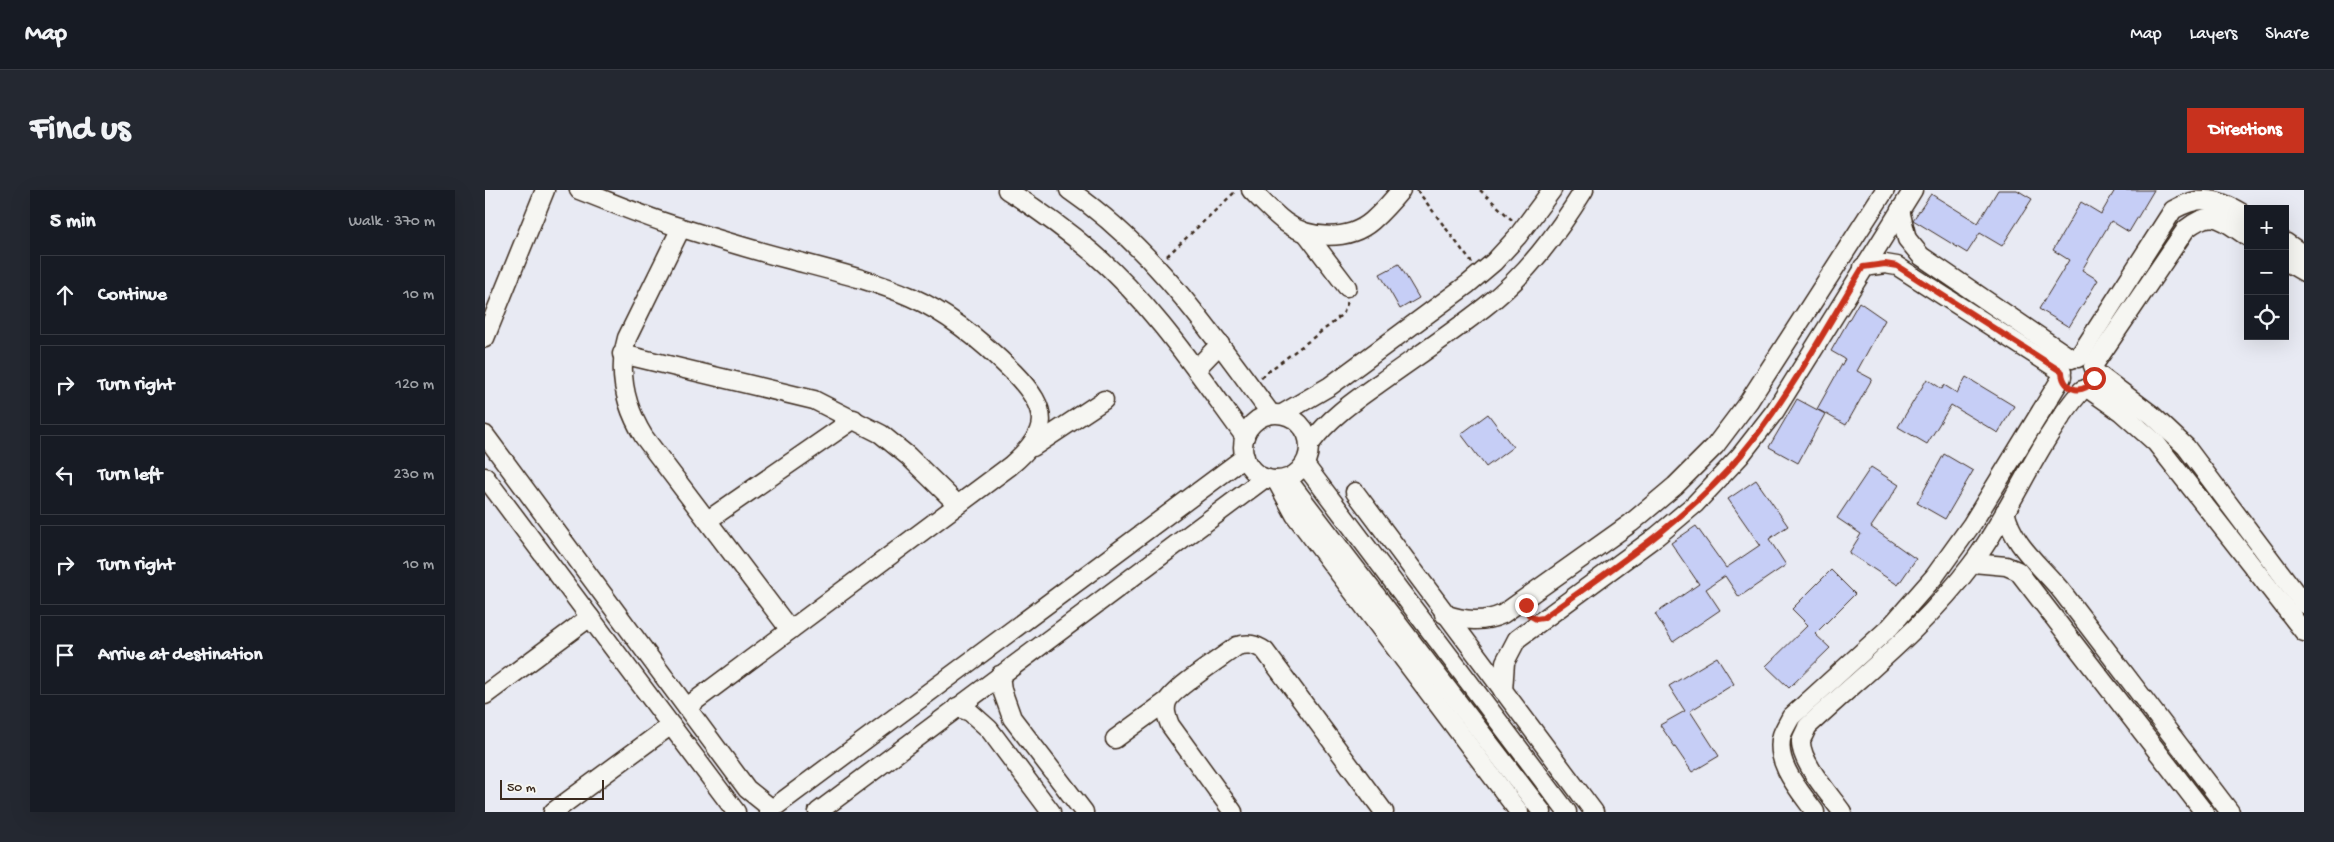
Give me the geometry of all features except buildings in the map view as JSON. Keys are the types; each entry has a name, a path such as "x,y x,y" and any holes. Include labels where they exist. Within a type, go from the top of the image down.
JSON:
{"street":[{"path":"485,338 545,190"},
{"path":"579,190 681,228 877,284 913,298 945,316 976,338 1029,389 1040,408 1040,431 1029,450"},
{"path":"1007,190 1051,218 1094,254 1167,331 1245,437"},
{"path":"818,812 1049,638 1276,479 1297,474 1305,466 1310,444 1301,424 1293,418 1276,414 1250,386 1199,315 1157,266 1126,237 1069,190"},
{"path":"1251,190 1286,223 1306,233 1328,236 1351,233 1371,222 1401,190"},
{"path":"1542,812 1276,479 1256,474 1245,457 1245,437 1255,422 1276,414 1330,386 1480,274 1523,230 1552,190"},
{"path":"1310,444 1320,430 1346,407 1486,306 1514,282 1551,240 1584,190"},
{"path":"1444,614 1460,620 1481,621 1503,614 1530,597 1631,523 1675,486 1715,446 1749,401 1885,190"},
{"path":"1503,691 1505,662 1509,650 1517,639 1543,618 1657,536 1695,504 1740,456 1775,411 1863,267 1913,190"},
{"path":"1842,812 1803,753 1801,740 1807,727 1913,633 1973,563 2058,422 2079,373 2173,210 2187,202 2202,200 2221,201 2244,215"},
{"path":"1900,210 1907,239 1913,249 2079,373 2156,443 2304,632"},
{"path":"1815,812 1794,784 1786,769 1781,752 1782,735 1791,717 1890,627 1934,577 2079,373 2186,229 2199,218 2210,217 2221,220 2244,234"},
{"path":"681,228 627,338 623,354 625,398 643,437 790,630"},
{"path":"1306,233 1347,287"},
{"path":"2289,245 2304,255"},
{"path":"1911,275 1912,263 1924,259"},
{"path":"2289,263 2304,272"},
{"path":"1863,267 1885,264 1897,266 2152,415 2186,448 2304,604"},
{"path":"1196,369 1220,344"},
{"path":"623,354 814,400 855,419 881,434 908,456 958,505"},
{"path":"687,707 1029,450 1104,400"},
{"path":"708,520 855,419"},
{"path":"485,435 747,789 770,810 1245,457"},
{"path":"1305,466 1567,812"},
{"path":"485,476 736,812"},
{"path":"1276,479 1295,515 1519,812"},
{"path":"1355,492 1444,614 1594,812"},
{"path":"2005,511 2008,528 2059,588 2230,812"},
{"path":"2252,565 2267,554"},
{"path":"2018,571 2019,561 2031,557"},
{"path":"1973,563 1991,564 2018,571 2204,812"},
{"path":"1530,597 1526,605 1529,615 1536,619 1543,618"},
{"path":"487,691 590,616"},
{"path":"1032,616 1049,638"},
{"path":"1115,739 1237,646 1257,645 1265,650 1384,812"},
{"path":"1000,675 1006,704 1012,718 1084,812"},
{"path":"1167,701 1165,713 1170,725 1233,812"},
{"path":"957,707 980,720 1051,812"},
{"path":"553,812 671,724"},
{"path":"1004,751 1024,736"}],"path":[{"path":"1157,266 1237,190"},
{"path":"1417,190 1480,274"},
{"path":"1480,190 1523,230"},
{"path":"1250,386 1344,312 1348,300 1347,287"}],"route":[{"path":"1526,605 1529,615 1536,619 1543,618 1657,536 1695,504 1740,456 1775,411 1863,267 1885,264 1897,266 2062,372 2064,382 2071,388 2082,390 2087,388 2092,384 2094,378"}]}
